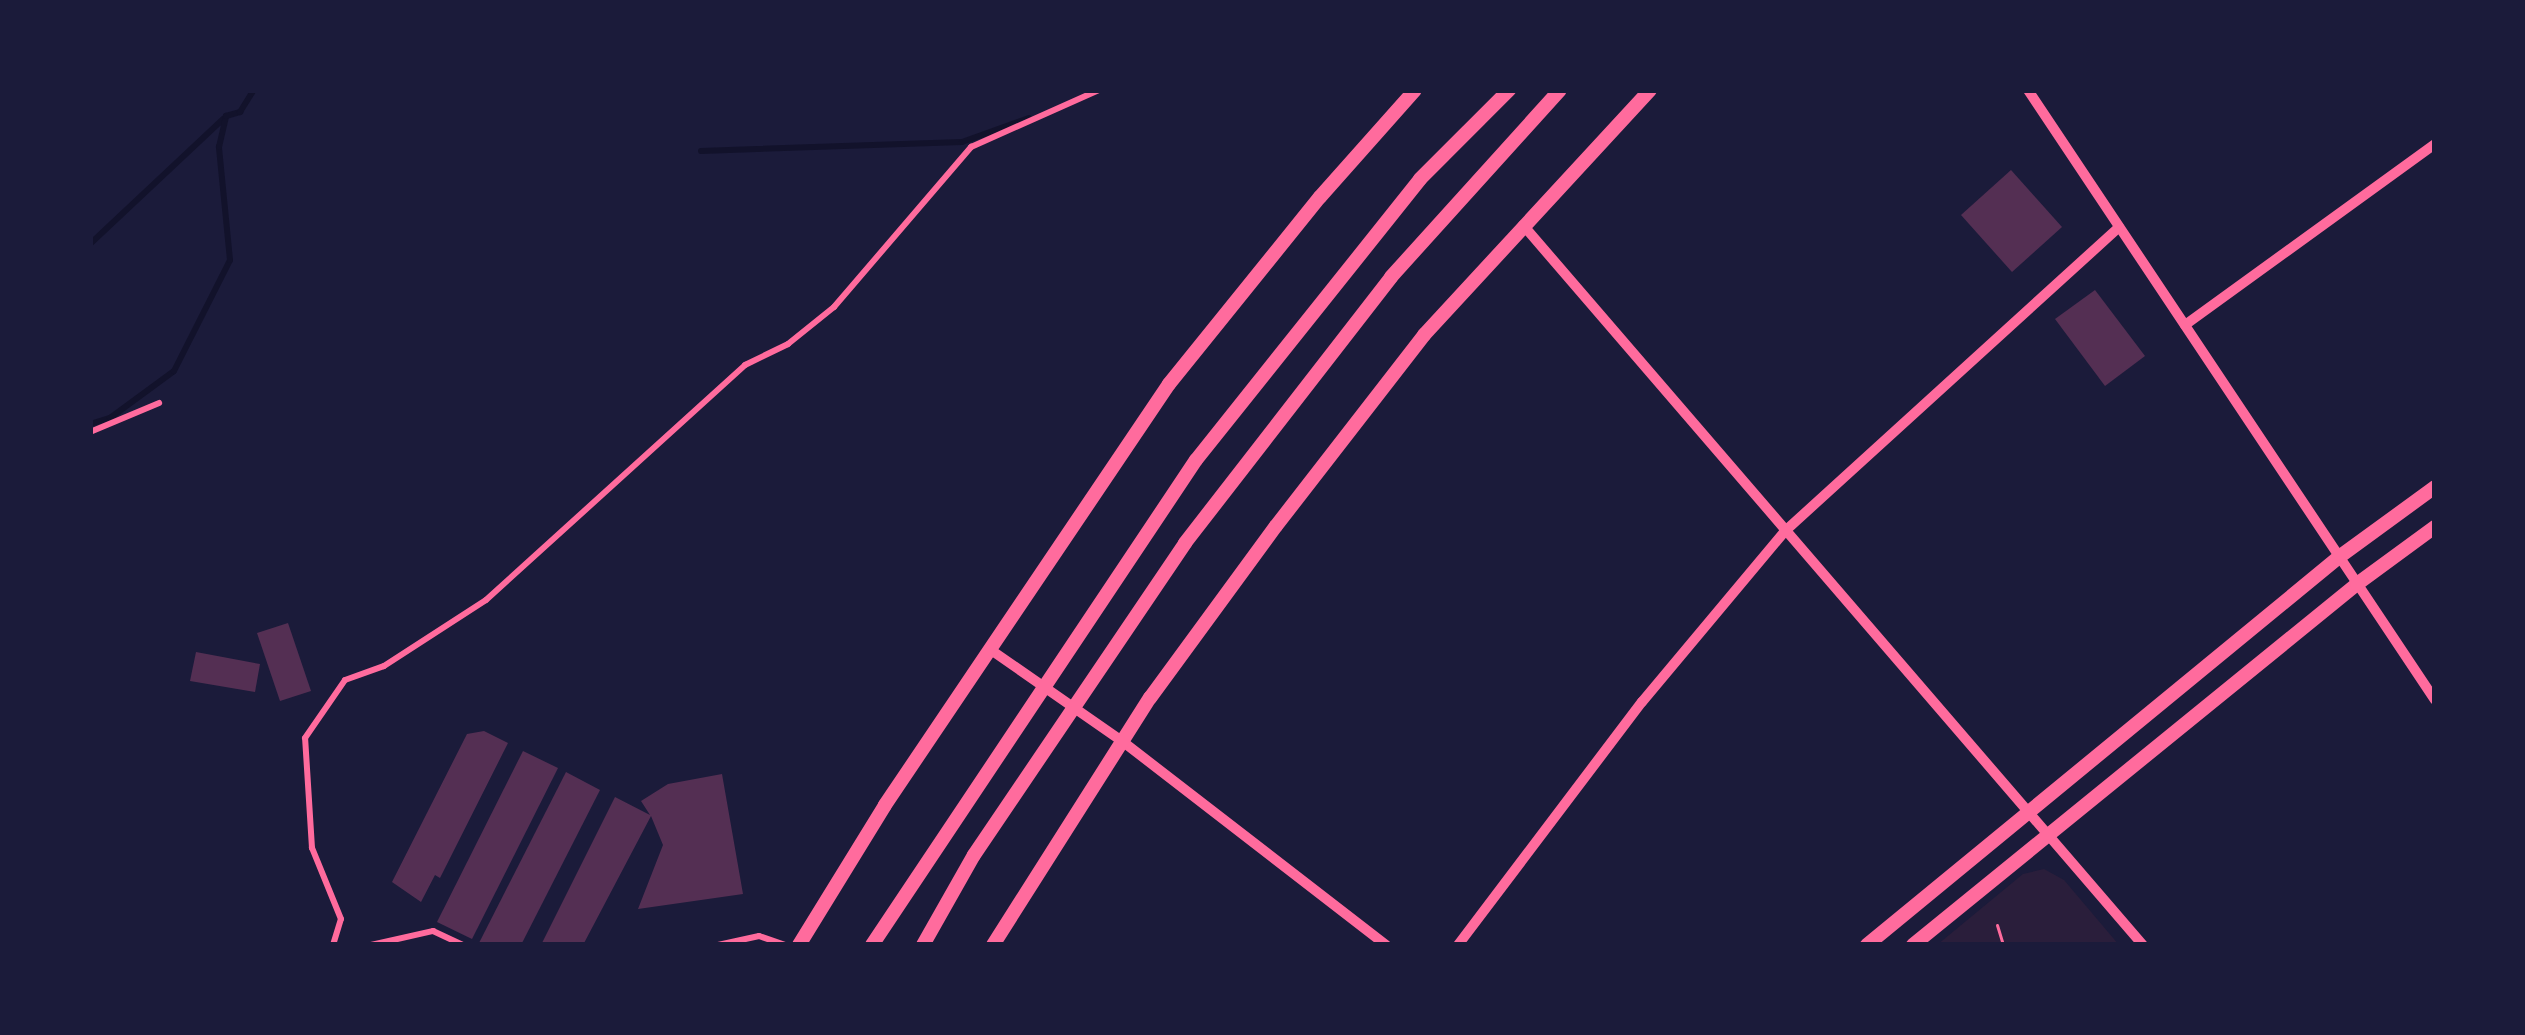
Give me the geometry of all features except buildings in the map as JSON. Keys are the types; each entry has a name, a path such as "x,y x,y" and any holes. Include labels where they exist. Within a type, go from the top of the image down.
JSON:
{"street":[{"path":"799,945 885,805 1169,384 1320,197 1415,90"},
{"path":"872,945 1196,460 1420,178 1509,90"},
{"path":"923,945 974,855 1185,544 1391,277 1560,90"},
{"path":"993,945 1122,741 1276,526 1424,335 1650,90"},
{"path":"2027,90 2435,700"},
{"path":"2185,325 2435,143"},
{"path":"1523,225 2143,945"},
{"path":"1458,945 1642,702 1784,532 2120,227"},
{"path":"1867,945 2339,557 2435,488"},
{"path":"1913,945 2357,584 2435,527"},
{"path":"991,650 1122,741 1386,945"}],"lane":[{"path":"333,945 341,919 312,848 305,738 345,680 384,665 486,600 745,365 788,344 834,307 971,147 1099,90"},
{"path":"90,432 160,403"},
{"path":"371,945 433,931 463,945"},
{"path":"718,945 759,936 785,945"}],"path":[{"path":"1997,925 2003,945"}],"shaded area":[{"path":"2044,869 2064,880 2119,945 1937,945 2023,874"}],"waterway":[{"path":"90,424 110,418 174,371 230,260 219,147 226,116 240,112 254,90"},
{"path":"701,151 962,142 1029,118"},
{"path":"90,244 223,119"}]}
